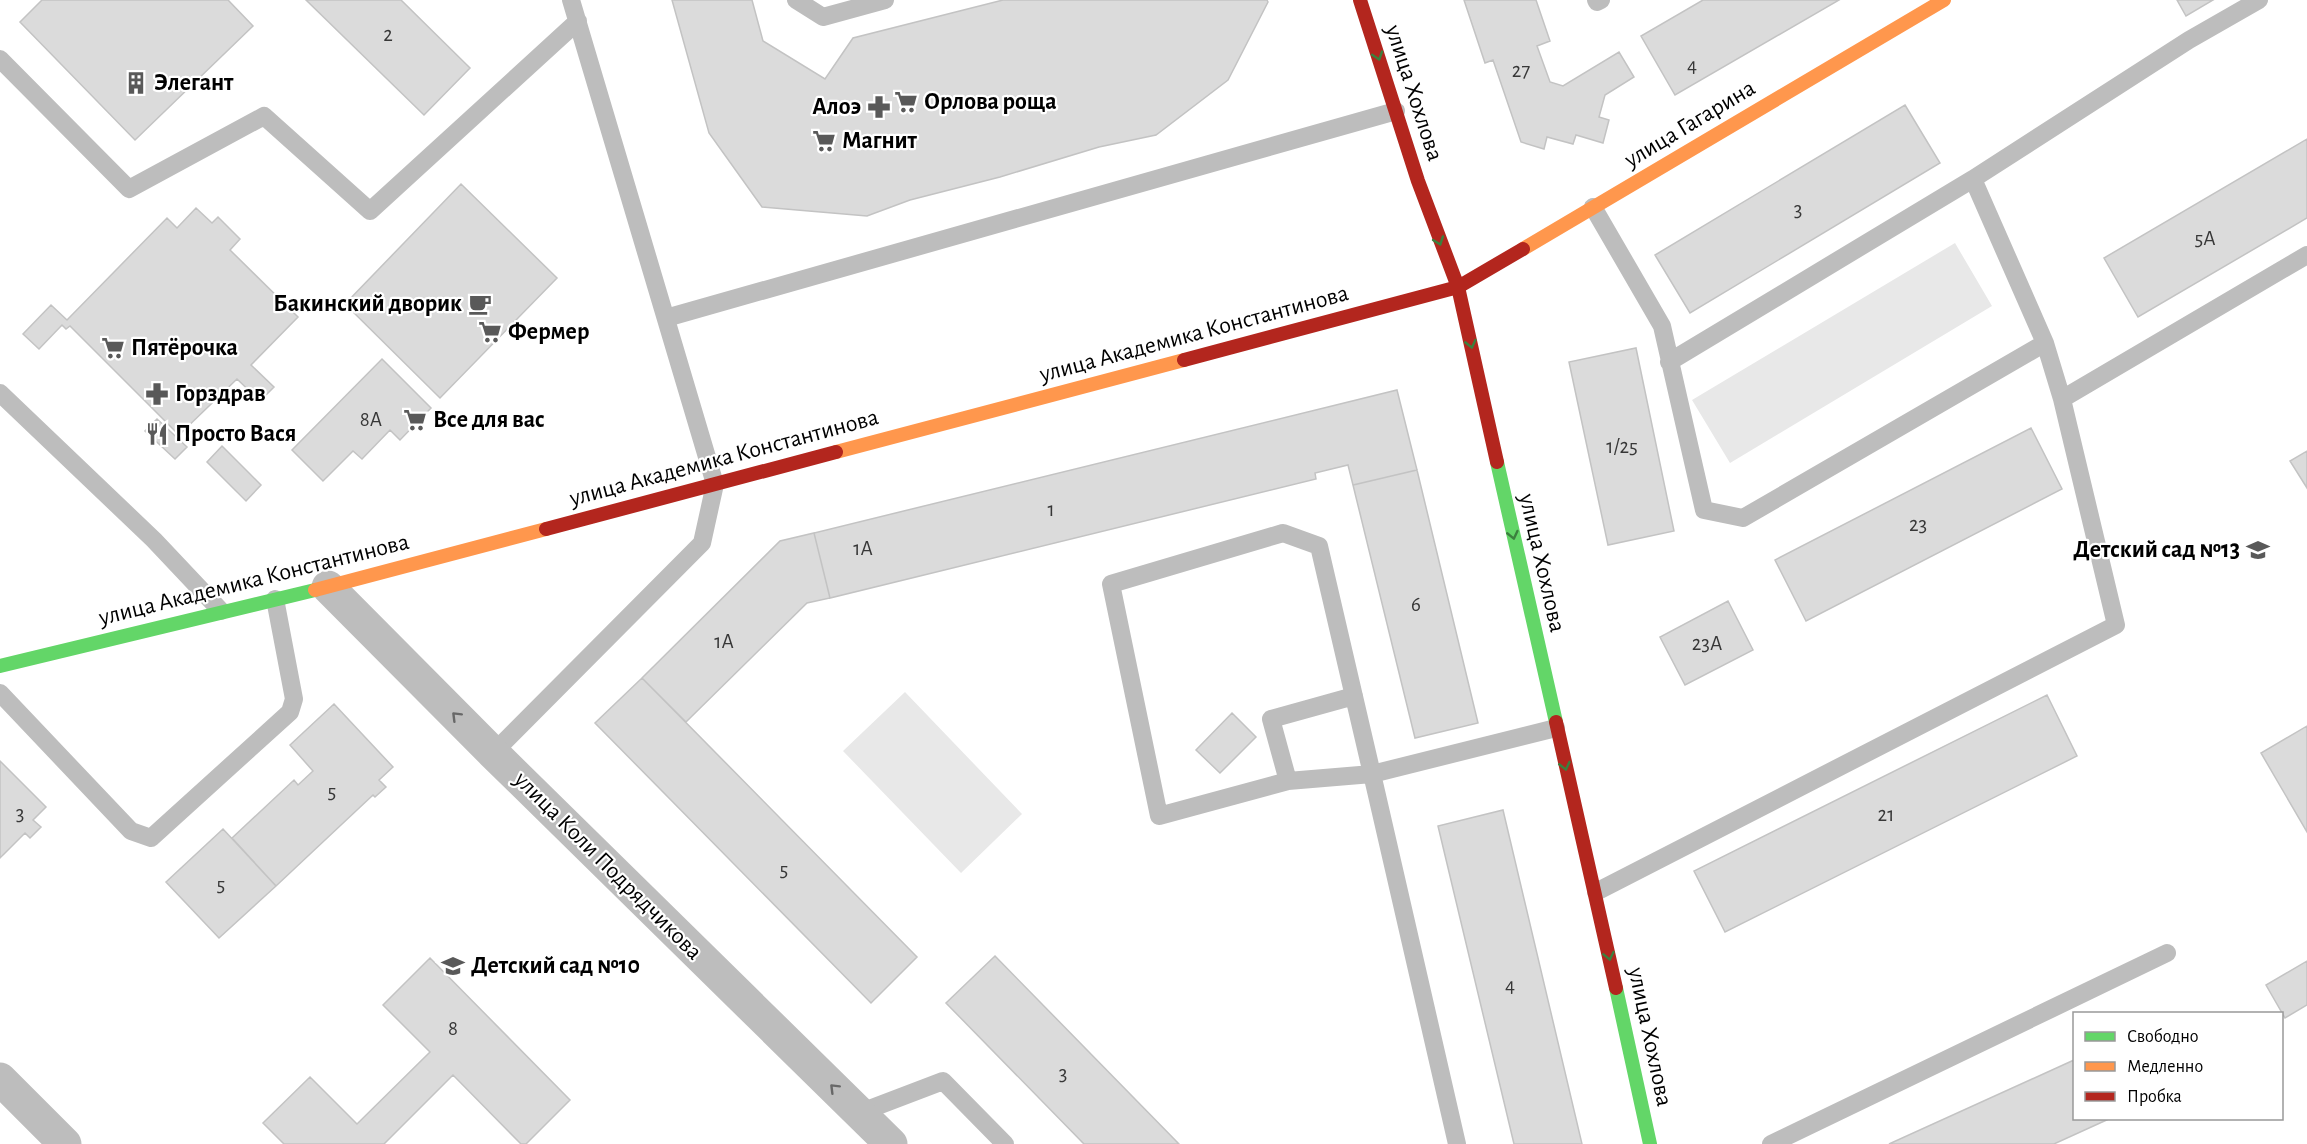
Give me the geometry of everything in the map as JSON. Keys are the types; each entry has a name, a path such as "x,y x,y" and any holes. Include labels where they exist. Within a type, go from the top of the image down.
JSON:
{"street":[{"name":"улица Хохлова","path":"1360,0 1440,247 1458,287 1556,728 1596,892 1650,1144"},
{"name":"улица Гагарина","path":"1458,287 1944,0"},
{"name":"улица Академика Константинова","path":"0,666 328,586 1458,287"},
{"name":"улица Коли Подрядчикова","path":"328,586 493,753 891,1144"},
{"path":"0,1079 53,1140"}],"lane":[{"path":"493,753 702,543 715,484 571,0"},
{"path":"795,0 823,17 885,0"},
{"path":"1596,0 1597,2 1601,0"},
{"path":"1670,362 1973,179 2189,40 2259,0"},
{"path":"0,59 129,189 264,116 370,211 578,21"},
{"path":"666,318 1396,111"},
{"path":"1596,892 2116,625 2062,399 2045,343 1973,179"},
{"path":"1593,207 1662,326 1704,510 1743,518 2045,343"},
{"path":"2062,399 2307,255"},
{"path":"0,393 154,540 221,611"},
{"path":"1457,1144 1372,774 1354,696 1319,546 1283,533 1111,584 1159,816 1288,781 1372,774 1556,728"},
{"path":"0,693 131,831 151,838 290,712 294,699 275,599"},
{"path":"1288,781 1271,719 1354,696"},
{"path":"1771,1144 2167,953"},
{"path":"859,1113 943,1081 1005,1144"}],"shaded area":[{"path":"1955,243 1992,306 1730,463 1692,400"},
{"path":"905,692 1022,814 961,873 843,751"}],"building":[{"name":"Элегант","path":"42,0 228,0 253,26 135,140 20,22"},
{"path":"306,0 401,0 470,68 424,115"},
{"path":"672,0 752,0 763,41 825,79 853,38 1003,0 1267,0 1268,2 1228,80 1156,135 1099,147 1000,177 910,200 867,216 762,207 709,133"},
{"path":"1464,0 1536,0 1550,41 1537,46 1550,82 1563,86 1619,52 1634,77 1605,95 1599,117 1609,120 1603,143 1576,135 1573,144 1547,137 1544,149 1521,142 1493,60 1485,63"},
{"path":"1703,0 1839,0 1675,95 1641,36"},
{"path":"2177,0 2213,0 2186,16"},
{"path":"1905,105 1940,163 1690,313 1655,255"},
{"path":"2307,139 2307,218 2138,317 2104,258"},
{"path":"461,184 557,278 440,398 345,304"},
{"path":"196,208 212,223 218,217 240,239 230,250 298,317 251,365 274,387 260,401 237,379 179,435 70,326 66,329 62,325 39,349 23,334 51,305 67,320 167,218 177,228"},
{"path":"1636,348 1674,531 1608,545 1569,362"},
{"path":"382,359 431,408 400,440 390,430 362,459 353,451 323,481 292,450"},
{"path":"1397,390 1417,470 1353,485 1348,465 1315,473 1316,479 830,598 814,533"},
{"path":"157,419 187,447 175,459 145,431"},
{"path":"2031,428 2062,489 1806,621 1775,560"},
{"path":"222,446 261,485 246,501 207,462"},
{"path":"2307,451 2307,488 2290,461"},
{"path":"1417,470 1478,723 1415,738 1353,485"},
{"path":"814,533 830,598 807,603 686,722 642,678 780,541"},
{"path":"1728,601 1753,650 1685,685 1660,637"},
{"path":"642,678 917,957 871,1003 595,723"},
{"path":"2047,695 2077,756 1725,932 1694,871"},
{"path":"334,704 393,767 379,780 386,787 375,797 373,795 276,886 232,838 294,780 298,785 313,771 290,745"},
{"path":"1232,713 1256,737 1220,773 1196,750"},
{"path":"2307,726 2307,832 2261,753"},
{"path":"0,761 46,807 33,820 41,827 30,838 25,833 0,858"},
{"path":"1503,810 1582,1144 1514,1144 1438,826"},
{"path":"223,829 276,886 219,938 166,882"},
{"path":"995,956 1179,1144 1084,1144 946,1003"},
{"path":"430,958 570,1100 526,1144 521,1144 453,1075 384,1144 284,1144 263,1123 310,1077 357,1124 430,1052 383,1005"},
{"path":"2307,961 2307,1005 2285,1018 2266,985"},
{"path":"2073,1060 2073,1120 2107,1120 2054,1144 1889,1144"}],"traffic: fast":[{"path":"1497,462 1556,722"},
{"path":"0,666 315,590"},
{"path":"1616,988 1650,1144"}],"traffic: slow":[{"path":"1523,249 1944,0"},
{"path":"836,452 1184,360"},
{"path":"315,590 546,529"}],"traffic: jam":[{"path":"1360,0 1418,181 1458,287 1497,462"},
{"path":"1184,360 1458,287 1523,249"},
{"path":"546,529 836,452"},
{"path":"1556,722 1616,988"}],"place":[{"name":"Элегант","path":"136,83"},
{"name":"Орлова роща","path":"906,102"},
{"name":"Алоэ","path":"879,107"},
{"name":"Магнит","path":"824,141"},
{"name":"Бакинский дворик","path":"480,304"},
{"name":"Фермер","path":"490,332"},
{"name":"Пятёрочка","path":"113,348"},
{"name":"Горздрав","path":"157,394"},
{"name":"Все для вас","path":"415,420"},
{"name":"Просто Вася","path":"157,434"},
{"name":"Детский сад №13","path":"2258,550"},
{"name":"Детский сад №10","path":"453,966"}]}
